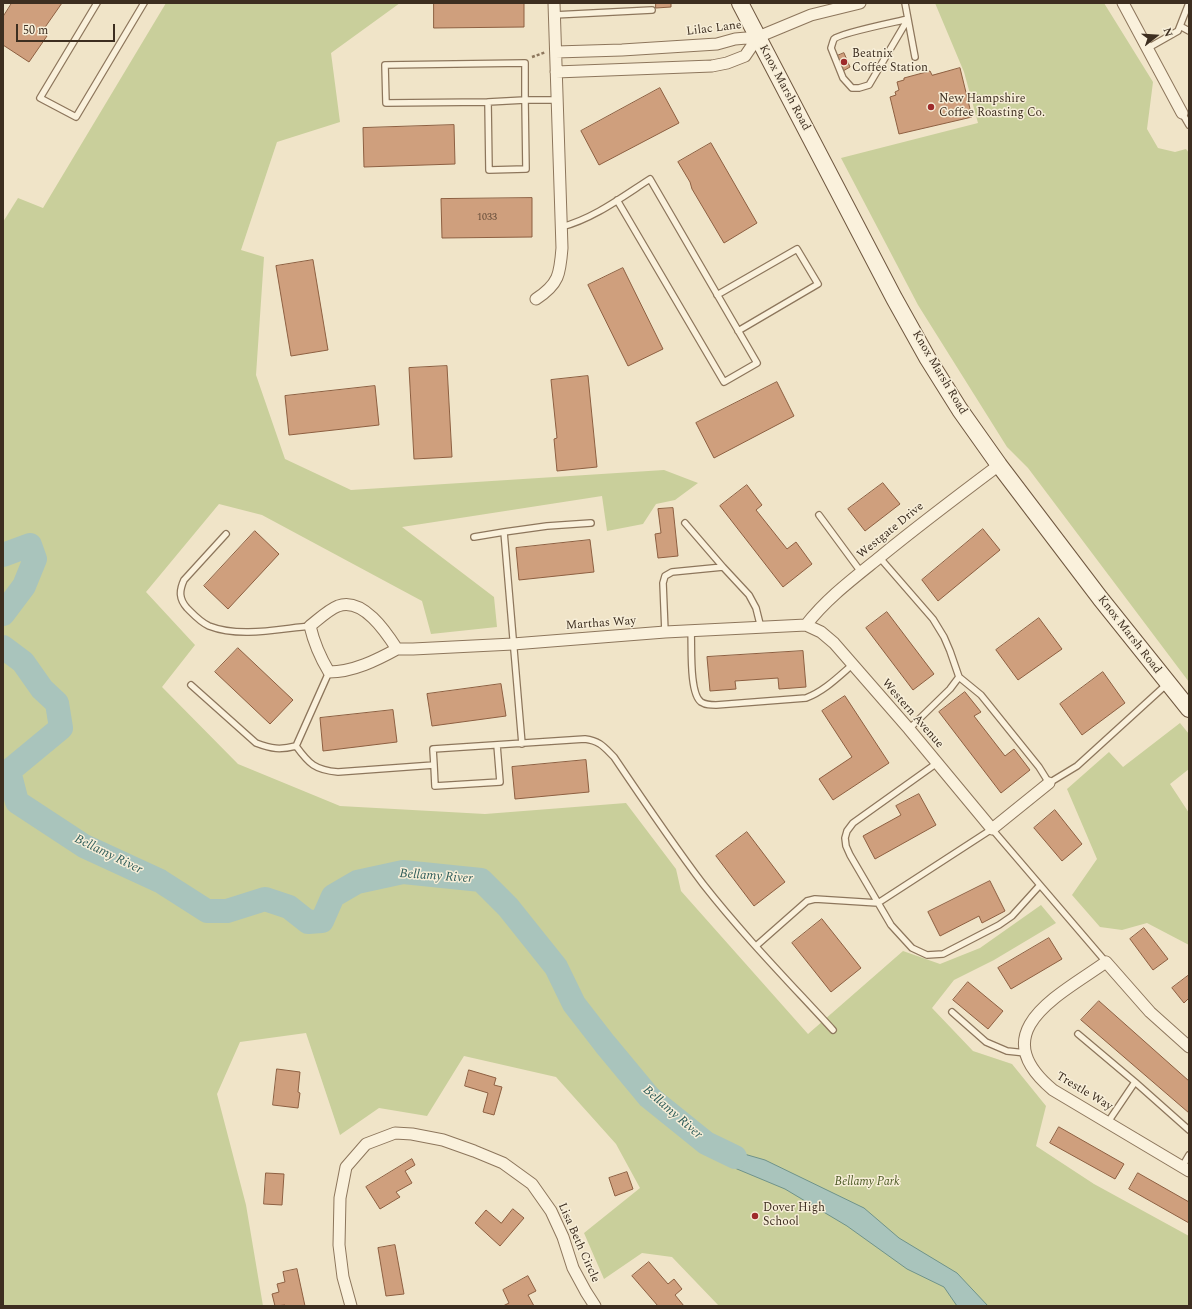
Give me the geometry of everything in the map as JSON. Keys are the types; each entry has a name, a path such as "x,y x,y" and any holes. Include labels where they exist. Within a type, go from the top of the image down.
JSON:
{"main road":[{"name":"Knox Marsh Road","path":"740,3 884,278 928,359 960,410 999,465 1096,592 1189,709"}],"street":[{"path":"536,299 547,292 558,276 562,248 560,227 556,72 552,52 554,3"},
{"path":"758,37 811,15 860,3"},
{"path":"1123,3 1182,113"},
{"name":"Lilac Lane","path":"552,52 622,50 717,44 735,39 758,37"},
{"name":"Lilac Lane","path":"556,72 712,66 727,63 745,56 758,37"},
{"name":"Westgate Drive","path":"806,625 819,608 861,572 916,527 999,465"},
{"path":"329,672 314,642 310,626 332,609 340,605 350,605 361,609 372,616 398,649"},
{"name":"Marthas Way","path":"329,672 341,672 353,669 398,649 513,644 665,632 806,625"},
{"name":"Western Avenue","path":"806,625 821,632 834,643 992,829"},
{"path":"992,829 1050,783"},
{"path":"1106,962 1150,1012 1189,1047"},
{"name":"Trestle Way","path":"1106,962 1037,1012 1029,1026 1025,1041 1026,1052 1031,1066 1040,1079 1065,1098 1186,1169"},
{"name":"Lisa Beth Circle","path":"351,1306 344,1277 339,1245 340,1198 346,1167 366,1144 395,1133 412,1134 443,1140 474,1151 503,1163 532,1184 551,1211 563,1237 573,1268 595,1306"}],"lane":[{"path":"97,3 40,98 76,117 144,3"},
{"path":"905,3 915,57"},
{"path":"1148,48 1178,31 1189,3"},
{"path":"554,15 652,10"},
{"path":"908,19 869,85 859,88 852,88 842,78 830,48 834,39 844,33 856,32 908,19"},
{"path":"1180,26 1189,32"},
{"path":"488,102 489,170 526,169 525,100 525,63 385,65 386,103 488,102 525,100 556,100"},
{"path":"1182,113 1189,126"},
{"path":"560,227 583,220 650,179 757,363 724,382 617,200"},
{"path":"717,295 797,249 818,284 738,331"},
{"path":"819,515 861,572"},
{"path":"474,537 547,526 591,523"},
{"path":"685,523 748,595 756,608 762,628"},
{"path":"504,532 522,744"},
{"path":"226,534 184,580 180,589 181,598 185,606 195,617 208,625 224,630 244,632 310,626"},
{"path":"880,558 933,619 950,650 959,677 981,695 1039,766 1050,783 1077,766 1168,684"},
{"path":"665,632 663,583 665,576 672,572 723,567"},
{"path":"691,631 693,684 695,694 700,701 706,705 806,698 817,694 826,688 852,664"},
{"path":"296,746 329,672"},
{"path":"908,729 950,689 959,677"},
{"path":"191,685 256,743 270,748 282,749 296,746"},
{"path":"498,745 500,782 435,786 433,749 585,739 596,740 614,757 676,848 700,879 756,946 833,1030"},
{"path":"296,746 306,759 314,766 324,770 338,772 434,765"},
{"path":"937,763 853,823 847,831 845,838 846,846 850,855 891,925 901,937 912,948 927,955 943,954 1006,921 1040,885"},
{"path":"756,946 807,901 815,899 878,903 992,829 1106,962"},
{"path":"952,1012 986,1042 1007,1051 1026,1052"},
{"path":"1078,1034 1189,1130"},
{"path":"1108,1122 1134,1082"},
{"path":"1186,1169 1189,1155"}],"path":[{"path":"525,63 533,56 552,52"}],"green space":[{"name":"Bellamy Park","path":"166,3 400,3 331,53 340,122 277,142 241,250 264,257 256,375 285,459 351,490 664,470 698,483 675,500 656,504 643,524 607,531 602,496 402,527 494,597 497,627 431,634 422,601 262,515 219,504 146,592 195,645 162,687 238,764 340,806 485,814 626,803 676,869 681,891 808,1034 903,951 940,964 980,948 1041,905 1056,923 994,960 954,980 932,1008 973,1051 1012,1064 1046,1106 1036,1146 1094,1184 1189,1236 1189,1306 719,1306 672,1257 642,1253 604,1279 584,1233 640,1188 616,1144 556,1077 464,1056 427,1116 379,1108 340,1135 306,1033 240,1042 217,1094 246,1205 263,1306 3,1306 3,222 18,198 43,208"},
{"path":"935,3 1104,3 1153,82 1147,129 1158,148 1175,152 1186,149 1189,153 1189,682 1028,468 1007,447 918,305 841,158 978,123 964,72"},
{"path":"1180,723 1189,734 1189,769 1170,784 1189,813 1189,945 1147,923 1122,930 1100,927 1072,895 1097,859 1067,789 1109,752 1123,767"}],"water":[{"path":"706,1143 765,1160 864,1208 899,1238 957,1273 988,1306 957,1306 944,1287 907,1269 847,1226 785,1189 737,1169"}],"building":[{"path":"12,3 62,3 41,33 47,36 29,62 3,45 3,17"},
{"path":"434,3 524,3 524,27 434,28"},
{"path":"656,3 671,3 671,7 656,8"},
{"name":"Beatnix Coffee Station","path":"844,53 850,67 843,71 837,56"},
{"name":"New Hampshire Coffee Roasting Co.","path":"960,68 972,117 899,134 890,97 896,95 895,92 899,90 897,82 904,80 904,78 930,71 932,75"},
{"path":"660,88 679,123 599,165 581,131"},
{"path":"454,125 455,164 364,167 363,128"},
{"path":"711,143 757,223 724,243 678,162"},
{"path":"532,198 532,237 442,238 441,199"},
{"path":"313,260 328,350 291,356 276,266"},
{"path":"623,268 663,349 628,366 588,285"},
{"path":"447,366 452,457 414,459 409,368"},
{"path":"588,376 597,467 557,471 554,439 557,438 551,380"},
{"path":"777,382 794,416 714,458 696,423"},
{"path":"375,386 379,425 289,435 285,396"},
{"path":"883,483 900,504 865,531 848,509"},
{"path":"747,485 762,505 756,510 787,549 796,542 812,564 783,587 720,506"},
{"path":"673,508 678,556 658,558 655,534 661,533 658,509"},
{"path":"983,529 1000,550 938,601 922,580"},
{"path":"255,531 279,554 228,609 204,586"},
{"path":"590,540 594,572 519,580 516,548"},
{"path":"887,612 934,674 913,690 866,628"},
{"path":"1039,618 1062,649 1018,680 996,650"},
{"path":"238,648 293,700 270,724 215,672"},
{"path":"803,651 806,687 779,689 778,678 735,681 736,689 710,691 707,657"},
{"path":"1103,672 1125,703 1082,735 1060,704"},
{"path":"501,684 506,716 432,726 427,694"},
{"path":"965,692 981,712 974,716 1005,756 1014,749 1030,770 1001,793 939,712"},
{"path":"845,696 889,763 833,800 819,779 852,757 822,711"},
{"path":"393,710 397,742 323,751 320,718"},
{"path":"586,760 589,792 515,799 512,767"},
{"path":"919,794 936,825 875,859 863,836 901,815 896,806"},
{"path":"1055,810 1082,844 1062,861 1034,828"},
{"path":"747,832 785,882 754,906 716,856"},
{"path":"990,881 1005,911 982,923 979,916 940,936 928,912"},
{"path":"822,919 861,968 831,992 792,943"},
{"path":"1144,928 1168,959 1153,970 1130,939"},
{"path":"1049,938 1062,959 1011,989 998,968"},
{"path":"1189,975 1189,998 1184,1003 1172,988"},
{"path":"968,982 1003,1011 988,1029 953,1000"},
{"path":"1099,1001 1189,1081 1189,1113 1081,1020"},
{"path":"277,1069 300,1072 298,1108 273,1105"},
{"path":"469,1070 496,1078 494,1085 502,1087 494,1115 483,1112 488,1093 465,1086"},
{"path":"1059,1127 1124,1164 1115,1179 1050,1143"},
{"path":"412,1159 415,1165 405,1171 412,1183 396,1192 400,1197 380,1209 366,1187"},
{"path":"627,1172 633,1189 615,1196 609,1178"},
{"path":"266,1173 284,1174 282,1205 264,1204"},
{"path":"1138,1173 1189,1202 1189,1223 1129,1189"},
{"path":"513,1209 524,1218 500,1246 475,1223 486,1210 501,1223"},
{"path":"395,1245 404,1294 386,1296 378,1248"},
{"path":"649,1262 668,1284 674,1279 682,1289 675,1295 684,1306 658,1306 632,1276"},
{"path":"297,1269 305,1306 275,1306 272,1294 279,1292 277,1284 285,1282 283,1272"},
{"path":"528,1276 536,1291 528,1295 534,1306 503,1306 509,1303 503,1290"}],"waterway":[{"name":"Bellamy River","path":"3,555 30,545 35,559 24,586 3,614"},
{"name":"Bellamy River","path":"3,647 23,662 42,689 57,703 61,728 9,771 17,802 84,846 160,881 207,911 227,911 265,899 289,907 308,922 322,921 333,896 357,882 403,872 481,880 508,907 556,967 574,1004 649,1097 706,1143 735,1157"}],"place":[{"name":"Beatnix Coffee Station","path":"844,62"},
{"name":"New Hampshire Coffee Roasting Co.","path":"931,107"},
{"name":"Dover High School","path":"755,1216"}]}
